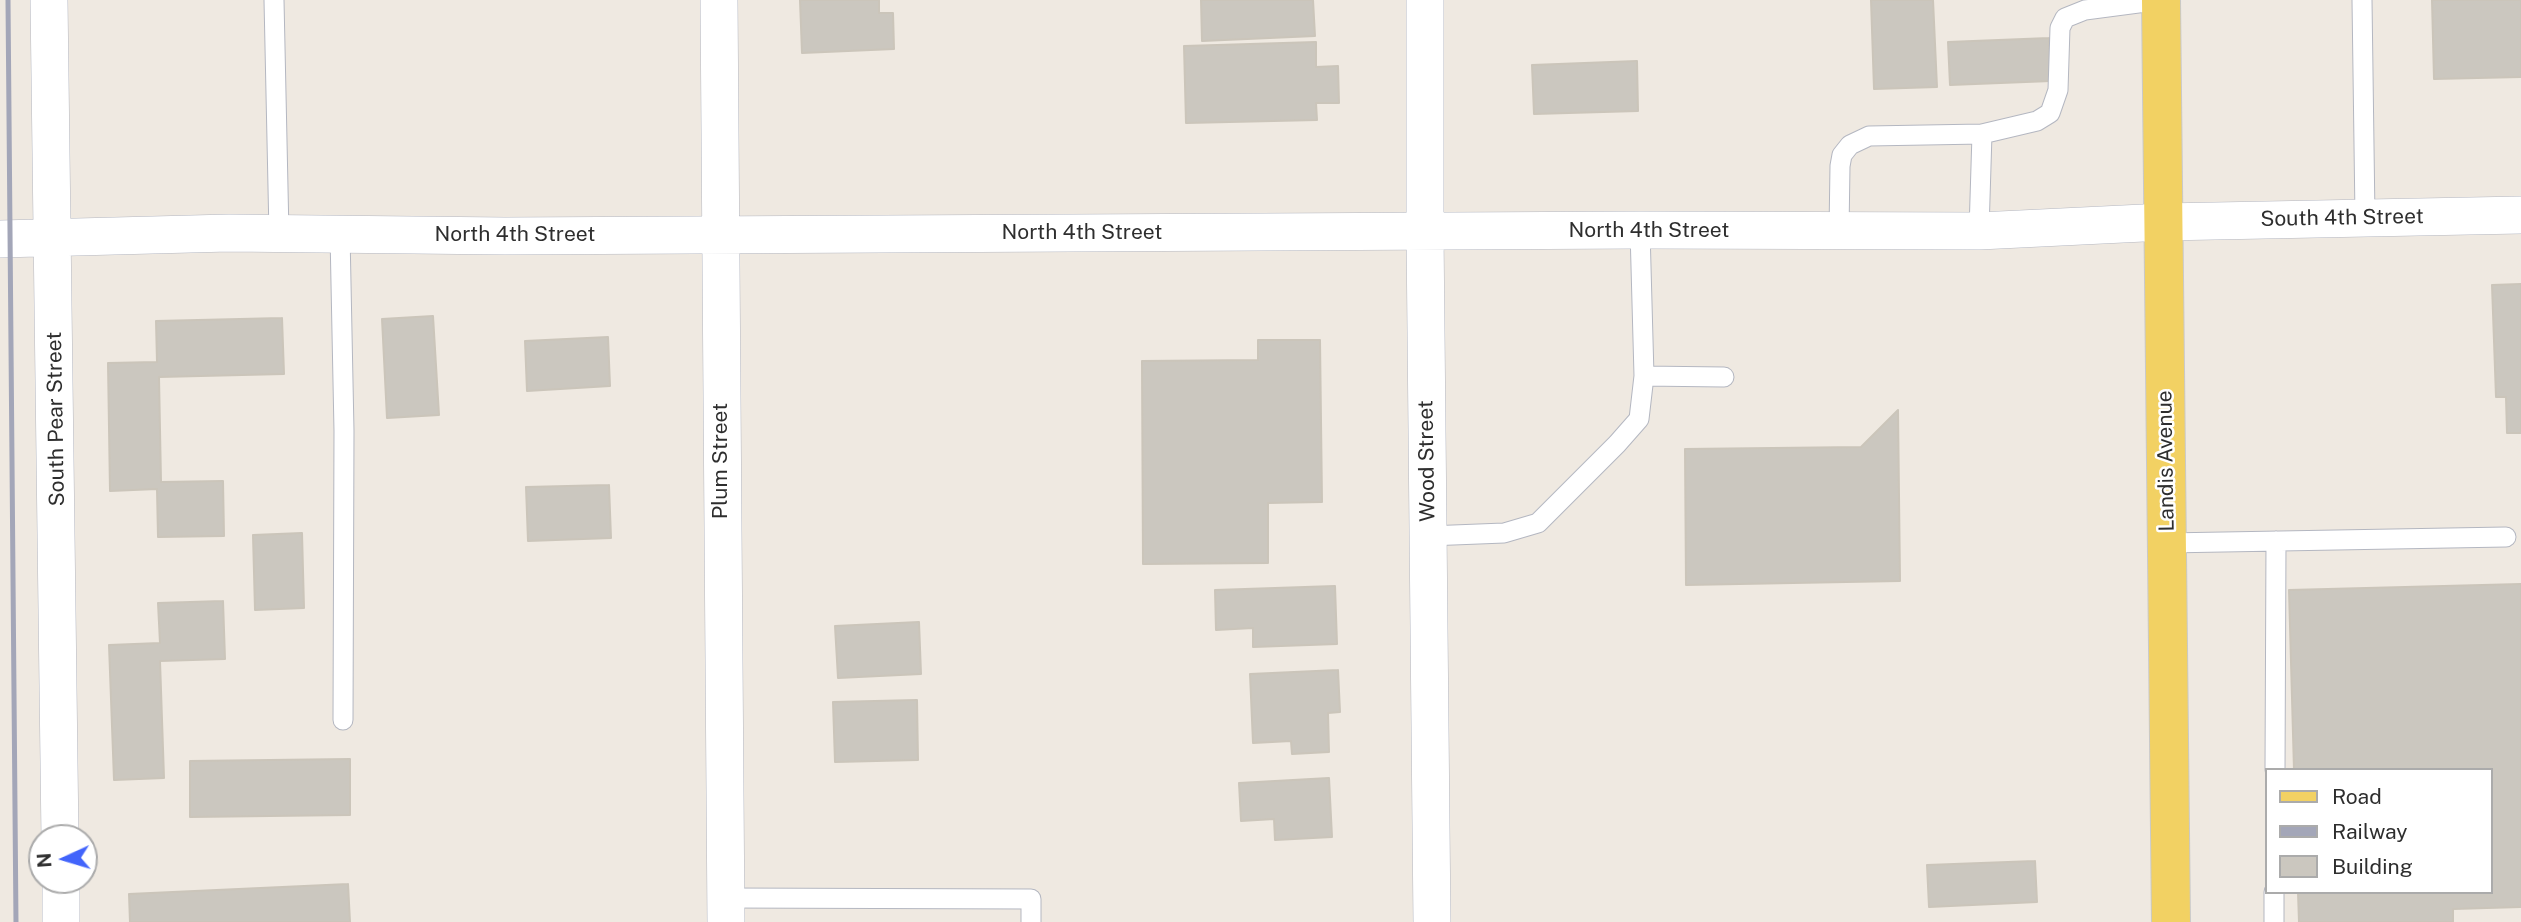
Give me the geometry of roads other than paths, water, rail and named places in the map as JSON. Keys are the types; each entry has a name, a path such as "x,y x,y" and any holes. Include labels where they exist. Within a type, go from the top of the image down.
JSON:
{"main road":[{"name":"Landis Avenue","path":"2161,0 2171,922"}],"street":[{"name":"South Pear Street","path":"49,0 60,824"},
{"name":"Plum Street","path":"719,0 726,910"},
{"name":"Wood Street","path":"1425,0 1432,922"},
{"name":"South 4th Street","path":"2164,222 2521,215"},
{"name":"North 4th Street","path":"0,239 279,234 1979,231 2164,222"},
{"path":"61,894 61,922"}],"lane":[{"path":"274,0 279,234"},
{"path":"1839,231 1840,166 1850,145 1869,136 1982,134 2037,121 2050,113 2058,90 2060,29 2065,18 2085,10 2161,0"},
{"path":"2362,0 2365,217"},
{"path":"1979,231 1982,134"},
{"path":"1428,536 1504,533 1538,523 1639,419 1644,376 1640,230"},
{"path":"340,234 344,431 343,720"},
{"path":"1644,376 1724,377"},
{"path":"2167,544 2506,537"},
{"path":"2275,768 2276,541"},
{"path":"2274,894 2274,922"},
{"path":"726,910 1031,899 1031,922"}],"railway":[{"path":"8,0 16,922"}]}
